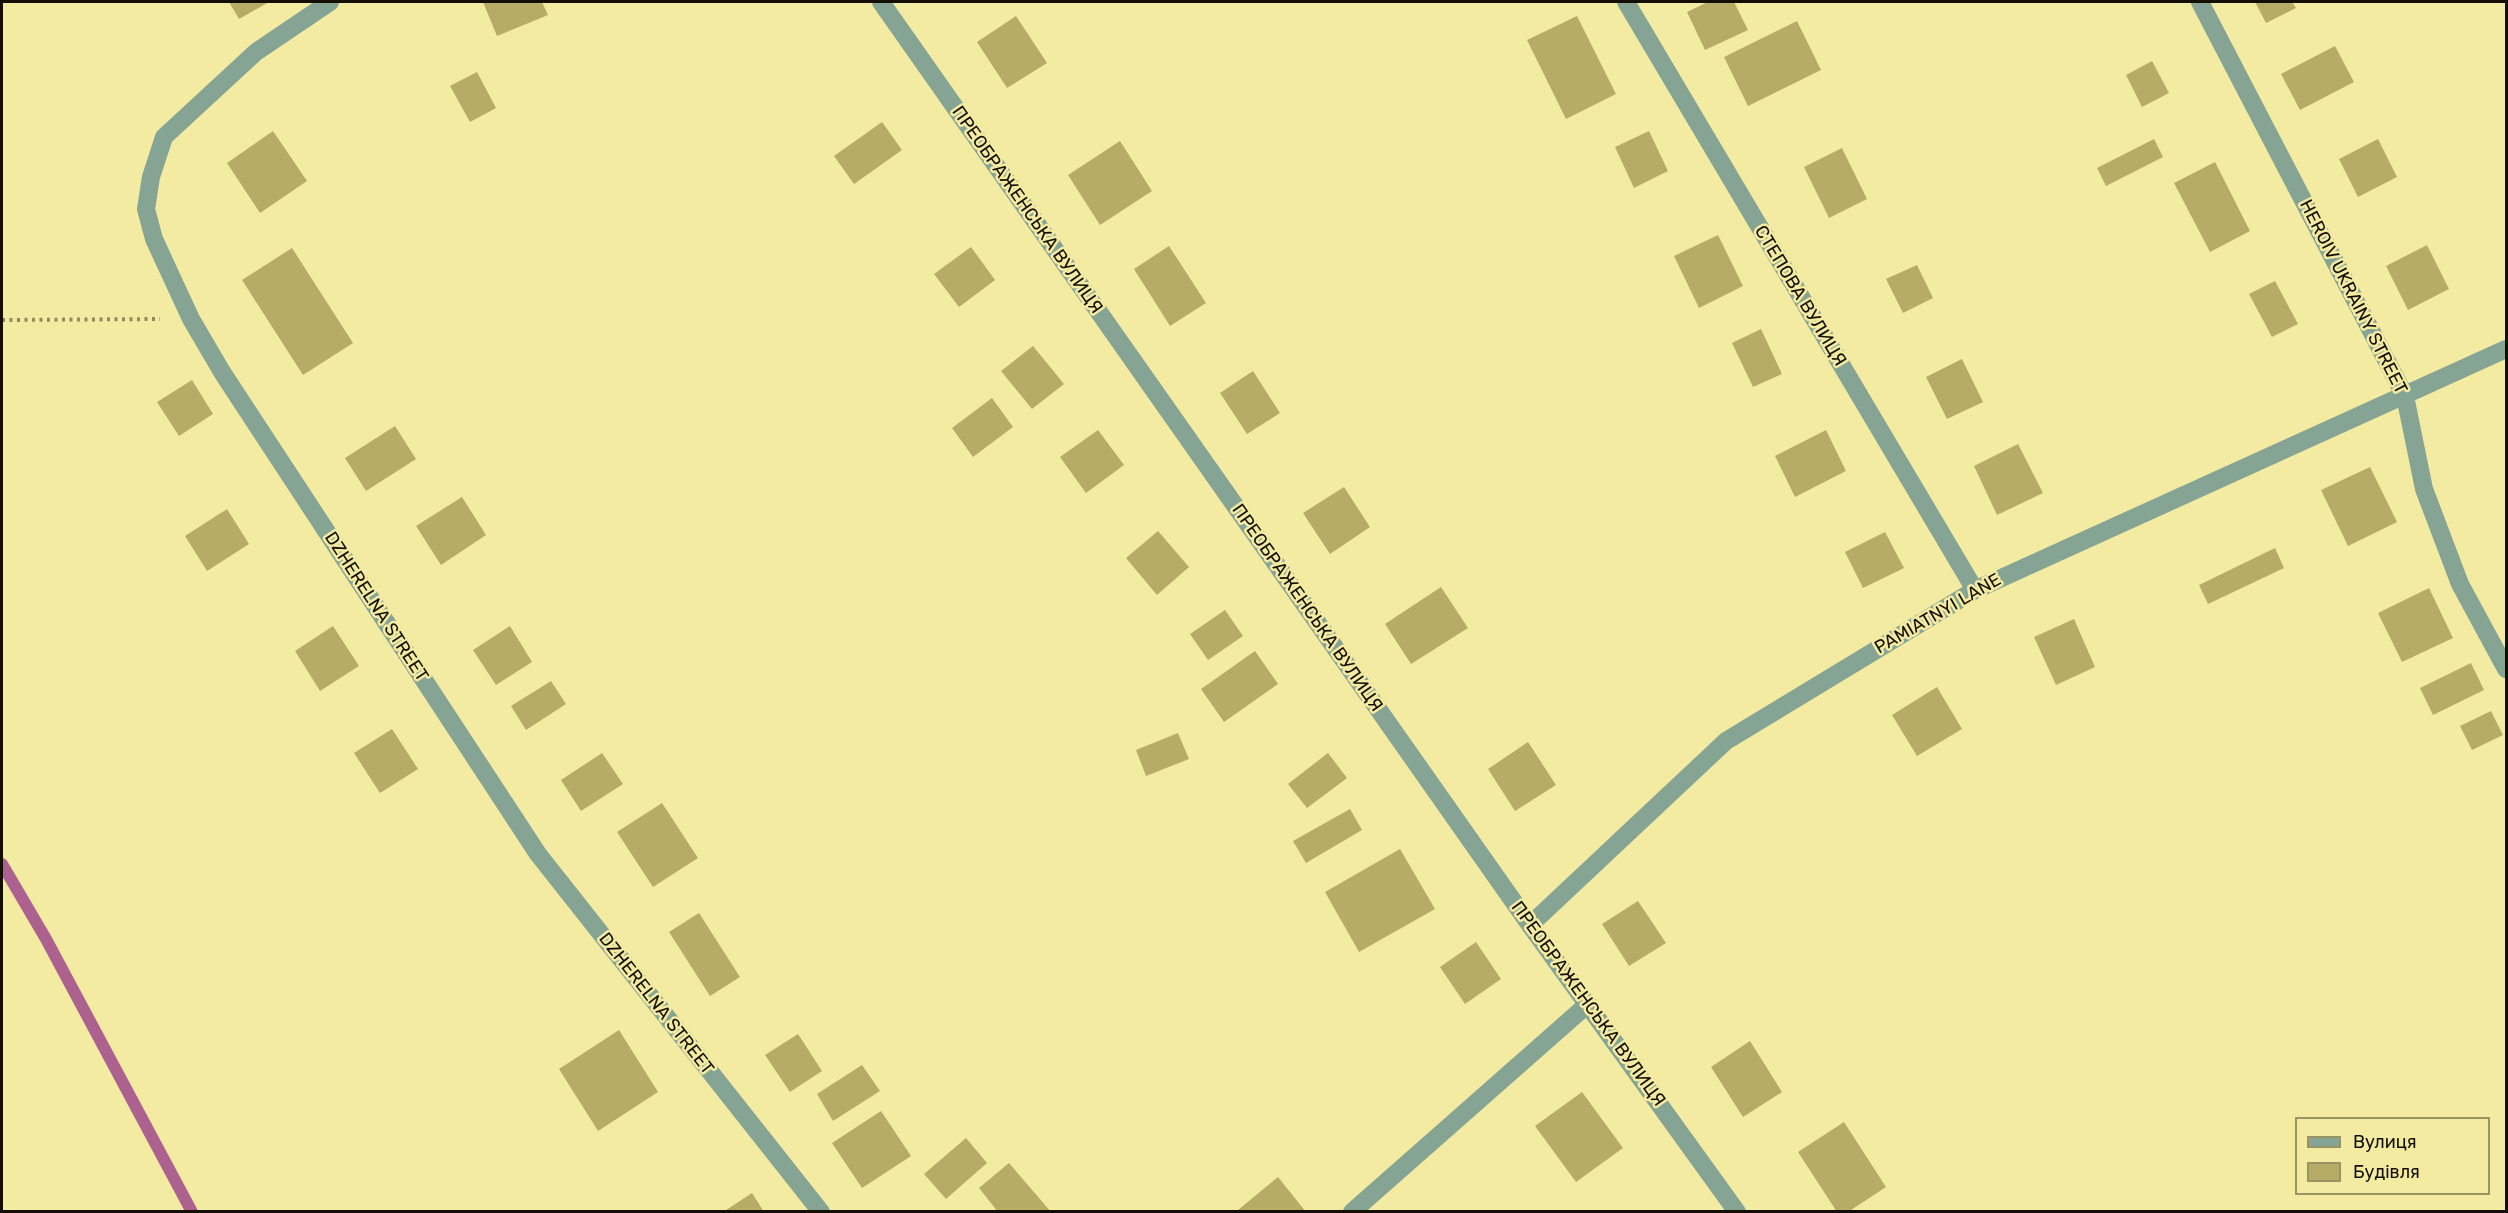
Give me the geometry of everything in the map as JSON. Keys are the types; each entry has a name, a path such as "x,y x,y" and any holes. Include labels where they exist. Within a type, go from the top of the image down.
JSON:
{"street":[{"name":"DZHERELNA STREET","path":"330,2 256,52 164,137 151,177 146,209 154,240 191,319 222,372 538,854 820,1212"},
{"name":"ПРЕОБРАЖЕНСЬКА ВУЛИЦЯ","path":"881,2 1530,925 1737,1212"},
{"name":"СТЕПОВА ВУЛИЦЯ","path":"1626,2 1975,590"},
{"name":"HEROIV UKRAINY STREET","path":"2200,2 2405,396 2424,489 2460,584 2506,669"},
{"name":"PAMIATNYI LANE","path":"1530,925 1726,741 1975,590 2506,349"},
{"path":"1352,1212 1588,1004"}],"path":[{"path":"2,320 191,319"}],"building":[{"path":"229,2 269,2 239,19"},
{"path":"483,2 542,2 548,15 497,36"},
{"path":"1708,2 1734,2 1748,30 1705,50 1687,12"},
{"path":"2255,2 2292,2 2296,8 2266,23"},
{"path":"1016,16 1047,63 1007,88 977,42"},
{"path":"1577,16 1616,94 1566,119 1527,40"},
{"path":"1797,21 1821,70 1748,106 1724,57"},
{"path":"2335,46 2354,82 2300,110 2281,74"},
{"path":"2152,61 2169,93 2142,107 2126,75"},
{"path":"477,72 496,108 470,122 450,86"},
{"path":"882,122 902,150 854,184 834,156"},
{"path":"273,131 307,181 260,213 227,163"},
{"path":"1649,131 1668,171 1634,188 1615,147"},
{"path":"2154,139 2163,157 2106,186 2097,168"},
{"path":"2378,139 2397,177 2358,197 2339,159"},
{"path":"1120,141 1152,191 1100,225 1068,175"},
{"path":"1842,148 1867,199 1829,218 1804,167"},
{"path":"2215,162 2250,231 2210,252 2174,183"},
{"path":"1718,235 1743,286 1699,308 1674,256"},
{"path":"2427,245 2449,289 2408,310 2386,266"},
{"path":"1169,246 1206,303 1170,326 1134,269"},
{"path":"971,247 995,280 959,307 934,274"},
{"path":"292,248 353,343 303,375 242,280"},
{"path":"1917,265 1933,298 1903,313 1886,279"},
{"path":"2275,281 2298,324 2272,337 2249,294"},
{"path":"1761,329 1782,374 1753,387 1732,343"},
{"path":"1033,346 1064,384 1032,409 1001,371"},
{"path":"1962,359 1983,402 1947,419 1926,377"},
{"path":"1253,371 1280,413 1247,434 1220,393"},
{"path":"192,380 213,414 179,436 157,402"},
{"path":"992,398 1013,427 973,457 952,428"},
{"path":"395,426 416,459 366,491 345,458"},
{"path":"1098,430 1124,465 1086,493 1060,457"},
{"path":"1826,430 1846,471 1795,497 1775,456"},
{"path":"2018,444 2043,493 1997,515 1974,466"},
{"path":"2370,467 2397,522 2348,546 2321,490"},
{"path":"1344,487 1370,527 1330,554 1303,513"},
{"path":"462,497 486,535 441,565 416,526"},
{"path":"227,509 249,544 207,571 185,536"},
{"path":"1158,531 1189,567 1157,595 1126,558"},
{"path":"1885,532 1904,568 1863,588 1845,552"},
{"path":"2275,548 2284,568 2208,604 2199,585"},
{"path":"1441,587 1468,628 1411,664 1385,624"},
{"path":"2429,588 2453,638 2402,662 2378,613"},
{"path":"1225,610 1243,636 1208,660 1190,634"},
{"path":"2074,619 2095,667 2056,685 2034,637"},
{"path":"333,626 359,666 320,691 295,651"},
{"path":"510,626 532,662 496,685 473,650"},
{"path":"1255,651 1278,684 1224,722 1201,689"},
{"path":"2471,663 2484,690 2433,715 2420,688"},
{"path":"551,681 566,704 526,730 511,706"},
{"path":"1937,687 1962,729 1917,756 1892,715"},
{"path":"2491,711 2503,735 2472,750 2460,726"},
{"path":"392,729 418,769 380,793 354,753"},
{"path":"1178,733 1189,759 1146,776 1136,750"},
{"path":"1528,742 1556,785 1515,811 1488,769"},
{"path":"602,753 623,784 581,811 561,780"},
{"path":"1328,753 1347,778 1307,808 1288,784"},
{"path":"662,803 698,858 653,887 617,832"},
{"path":"1350,809 1362,830 1306,863 1293,841"},
{"path":"1400,849 1435,909 1359,952 1325,892"},
{"path":"1638,901 1666,943 1629,966 1602,924"},
{"path":"699,913 740,977 710,996 669,932"},
{"path":"1476,942 1501,979 1465,1004 1440,967"},
{"path":"619,1030 658,1092 598,1131 559,1069"},
{"path":"798,1034 822,1071 790,1092 765,1055"},
{"path":"1750,1041 1782,1092 1743,1117 1711,1067"},
{"path":"862,1065 880,1091 833,1121 817,1094"},
{"path":"1582,1092 1623,1148 1576,1182 1535,1126"},
{"path":"881,1111 911,1156 862,1188 832,1143"},
{"path":"1844,1122 1886,1187 1848,1212 1837,1212 1798,1152"},
{"path":"966,1138 987,1163 946,1199 924,1174"},
{"path":"1009,1163 1051,1212 998,1212 979,1188"},
{"path":"1278,1177 1306,1212 1239,1212 1238,1210"},
{"path":"752,1193 764,1212 723,1212"}],"waterway":[{"path":"2,864 46,939 192,1212"}]}
